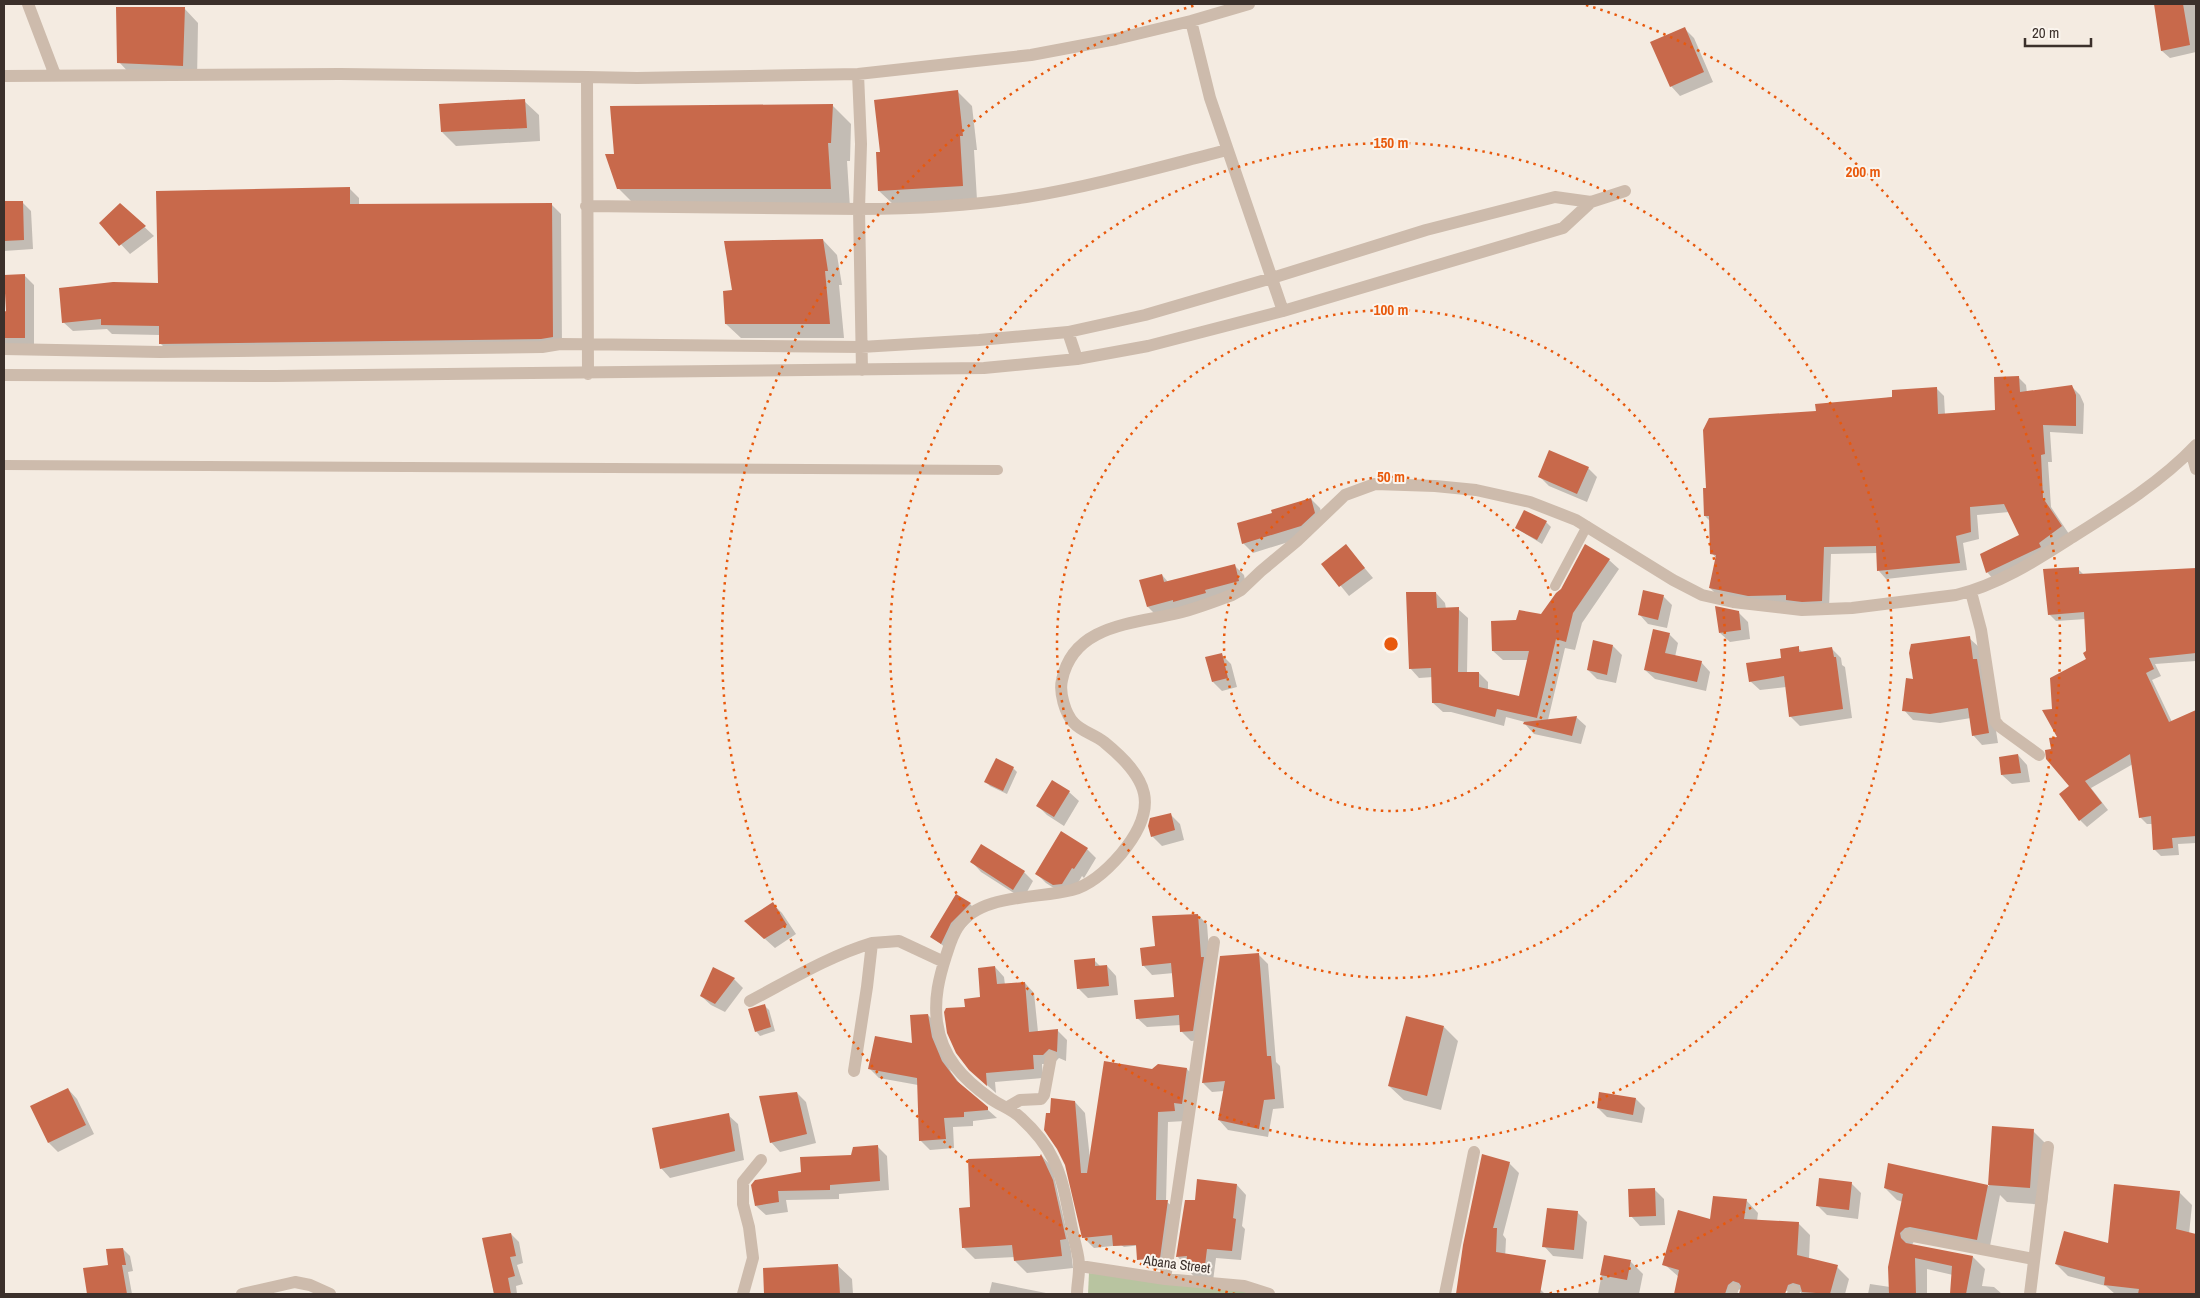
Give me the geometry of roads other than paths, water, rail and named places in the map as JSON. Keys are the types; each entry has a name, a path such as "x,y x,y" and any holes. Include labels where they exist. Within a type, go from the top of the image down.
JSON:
{"street":[{"path":"28,4 55,75"},
{"path":"4,76 340,74 637,78 858,74 1031,55 1116,39 1191,21 1249,4"},
{"path":"1191,21 1210,98 1283,311"},
{"path":"858,74 862,370"},
{"path":"587,77 588,374"},
{"path":"586,206 924,208 1025,197 1124,177 1227,150"},
{"path":"4,349 160,352 542,347 560,344 861,347 979,340 1068,332 1145,315 1426,230 1555,197 1591,202 1625,192"},
{"path":"4,375 276,376 862,370 984,368 1077,359 1148,346 1283,311 1564,228 1591,202"},
{"path":"1068,332 1077,359"},
{"path":"2194,448 2196,469"},
{"path":"1076,1294 1080,1266 1062,1187 1053,1158 1020,1116 1008,1107 993,1101 957,1071 949,1057 938,1026 936,1007 938,980 944,962 958,927 968,916 990,904 1027,895 1073,890 1093,880 1120,854 1138,830 1146,799 1145,790 1137,775 1103,742 1075,725 1067,714 1063,698 1061,682 1066,666 1092,635 1130,622 1176,614 1232,595 1241,590 1297,541 1345,494 1375,484 1435,486 1476,490 1530,502 1587,526 1673,580 1702,594 1733,602 1802,610 1852,608 1926,600 1971,592 2023,568 2121,507 2194,448"},
{"path":"1971,592 1981,630 1995,722 2039,755"},
{"path":"750,1001 835,956 872,943 899,941 944,962"},
{"path":"1165,1279 1214,942"},
{"path":"854,1071 872,943"},
{"path":"1008,1107 1020,1100 1041,1099 1044,1095 1051,1057"},
{"path":"2030,1294 2048,1147"},
{"path":"1445,1294 1474,1152"},
{"path":"743,1294 753,1258 749,1227 743,1204 743,1182 761,1160"},
{"path":"1908,1235 2034,1259"},
{"name":"Abana Street","path":"1080,1266 1165,1279 1244,1286 1269,1294"},
{"path":"242,1294 295,1282 310,1285 330,1294"}],"lane":[{"path":"4,466 998,470"},
{"path":"1555,586 1587,526"}]}
